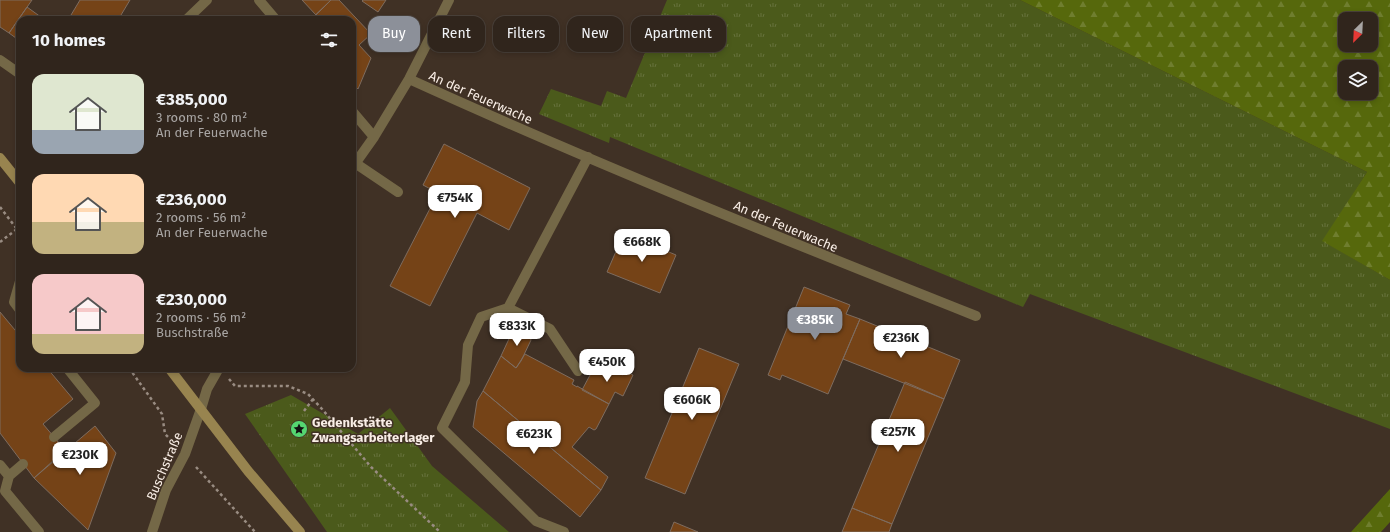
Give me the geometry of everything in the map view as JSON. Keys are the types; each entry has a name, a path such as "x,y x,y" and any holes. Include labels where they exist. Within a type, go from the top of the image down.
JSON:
{"main road":[{"path":"0,158 16,178"},
{"path":"172,372 248,471 300,532"}],"street":[{"path":"190,16 207,0"},
{"path":"259,0 273,16"},
{"path":"356,162 374,137 409,79 449,0"},
{"path":"0,60 16,71"},
{"name":"An der Feuerwache","path":"409,79 511,125 822,255 976,316"},
{"path":"356,116 374,137"},
{"path":"564,532 536,521 442,428 466,382 468,345 481,317 508,308 588,157"},
{"path":"356,166 398,192"},
{"path":"16,295 14,302 16,305"},
{"path":"508,308 550,329 578,371"},
{"path":"54,437 95,402 70,372"},
{"name":"Buschstraße","path":"152,532 166,490 185,454 207,389 217,372"},
{"path":"23,464 9,476 5,491 39,532"},
{"path":"0,465 9,476"}],"path":[{"path":"0,207 16,228"},
{"path":"0,242 16,230"},
{"path":"235,386 288,386 308,394 371,467 440,532"},
{"path":"304,411 313,399"}],"green space":[{"path":"667,0 1020,0 1367,172 1323,241 1390,280 1390,429 1030,294 1023,307 610,137 609,143 539,114 551,89 601,106 607,91 626,98 645,52 726,52 726,16 660,16"},
{"path":"1020,0 1390,0 1390,280 1322,241 1367,172"},
{"path":"291,395 358,434 390,408 432,466 509,532 327,532 245,414"},
{"path":"1390,489 1390,522 1381,532 1351,532"}],"building":[{"path":"0,0 32,0 21,16 16,16 16,23 9,33 0,27"},
{"path":"80,0 130,0 120,16 70,16"},
{"path":"302,0 331,0 316,15"},
{"path":"331,0 339,0 354,16 314,16"},
{"path":"386,0 378,12 362,1"},
{"path":"27,7 39,16 21,16"},
{"path":"356,18 368,31 368,37 359,45 371,58 358,89 356,87"},
{"path":"16,23 16,38 9,33"},
{"path":"444,144 530,188 509,230 477,213 430,306 390,286 438,193 423,185"},
{"path":"624,233 676,255 660,293 607,272"},
{"path":"804,287 850,305 846,314 860,319 828,394 782,375 780,380 768,375"},
{"path":"0,312 16,331 16,372 50,372 73,399 43,424 65,450 34,478 0,433"},
{"path":"860,319 960,360 944,399 843,359"},
{"path":"515,326 529,333 531,340 516,368 501,356"},
{"path":"699,348 739,364 685,494 645,478"},
{"path":"525,354 574,380 572,384 609,404 596,429 594,430 589,427 572,447 608,477 601,490 483,391 501,356 516,368"},
{"path":"597,362 623,375 625,371 633,375 623,396 615,392 609,404 582,390"},
{"path":"905,382 944,399 892,524 852,508"},
{"path":"483,391 601,490 580,517 473,427 477,401"},
{"path":"95,426 116,453 88,530 34,478"},
{"path":"852,508 892,524 889,532 842,532"},
{"path":"674,522 698,532 670,532"}],"place":[{"name":"Gedenkstätte Zwangsarbeiterlager","path":"299,429"}]}
